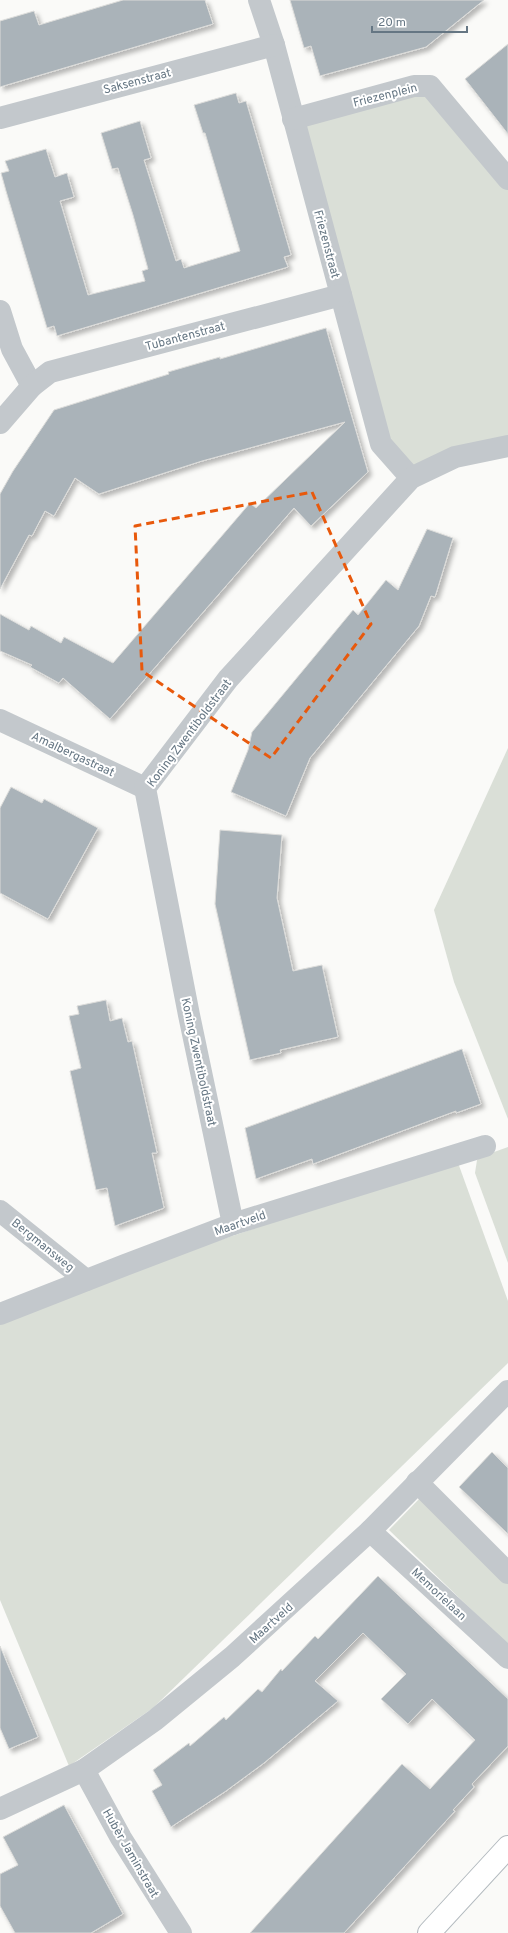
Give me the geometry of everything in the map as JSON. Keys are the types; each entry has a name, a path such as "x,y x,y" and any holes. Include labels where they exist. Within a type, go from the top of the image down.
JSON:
{"street":[{"name":"Friezenstraat","path":"259,0 274,44 381,444 411,478"},
{"name":"Saksenstraat","path":"0,118 274,44"},
{"name":"Friezenplein","path":"293,119 414,86 430,86 508,179"},
{"name":"Tubantenstraat","path":"0,423 32,386 50,372 341,294"},
{"path":"0,311 12,349 32,386"},
{"name":"Koning Zwentiboldstraat","path":"233,1224 189,1015 146,788 228,680 411,478 455,457 508,446"},
{"name":"Amalbergastraat","path":"0,720 146,788"},
{"name":"Maartveld","path":"0,1314 233,1224 485,1146"},
{"name":"Bergmansweg","path":"0,1210 86,1280"},
{"name":"Maartveld","path":"0,1809 84,1770 155,1720 232,1657 370,1531 508,1392"},
{"path":"418,1482 508,1573"},
{"name":"Memorielaan","path":"370,1531 508,1658"},
{"name":"Hubèr Jaminstraat","path":"84,1770 121,1838 181,1933"},
{"path":"429,1933 508,1846"}],"highlighted area":[{"path":"312,492 371,624 271,758 142,671 135,526"}],"shaded area":[{"path":"421,90 508,186 508,440 412,474 384,442 299,122"},
{"path":"508,748 508,1119 454,982 434,910"},
{"path":"508,1147 508,1263 475,1173 477,1160 483,1156"},
{"path":"457,1160 508,1301 508,1363 153,1708 69,1766 0,1600 0,1319 87,1285"},
{"path":"421,1497 508,1581 508,1645 389,1530"}],"building":[{"path":"123,0 205,0 213,24 0,87 0,21 34,11 39,25"},
{"path":"290,0 484,0 426,47 320,76 311,46 304,48"},
{"path":"508,44 508,134 465,79"},
{"path":"236,93 239,103 246,101 252,121 291,255 284,257 288,267 57,336 54,326 47,328 6,191 1,173 9,171 5,161 46,149 55,177 67,173 74,197 60,201 88,295 145,281 142,271 148,269 133,215 118,168 112,169 101,133 140,121 151,158 144,160 176,261 181,259 184,268 240,251 205,133 203,133 194,105"},
{"path":"326,328 368,472 311,526 294,508 110,719 63,678 59,683 30,667 32,665 0,651 0,614 29,630 31,626 61,643 64,637 113,663 250,503 256,508 345,422 202,461 99,494 75,478 54,516 45,511 32,536 29,535 0,589 0,494 13,471 54,410 169,374 168,372 220,357 220,359"},
{"path":"427,529 453,538 435,597 431,596 419,626 310,758 286,816 231,792 248,750 252,732 353,610 358,615 386,580 398,590"},
{"path":"11,787 42,803 44,799 98,828 48,919 0,893 0,808"},
{"path":"220,830 282,835 277,898 293,971 322,965 338,1037 280,1050 281,1053 250,1060 215,904"},
{"path":"106,1000 110,1021 122,1018 128,1042 132,1041 157,1153 152,1153 164,1208 115,1226 107,1188 96,1190 70,1071 81,1068 69,1016 79,1014 77,1006"},
{"path":"462,1049 481,1104 456,1113 456,1111 313,1164 312,1159 256,1179 245,1128"},
{"path":"492,1452 508,1468 508,1534 459,1487"},
{"path":"378,1576 508,1699 508,1746 472,1784 474,1787 453,1810 455,1811 344,1933 250,1933 402,1764 430,1789 475,1740 432,1699 408,1724 381,1699 406,1674 363,1633 315,1681 338,1701 264,1763 226,1791 171,1827 152,1791 162,1785 153,1770 189,1743 190,1746 224,1717 226,1720 258,1689 262,1692 281,1669 282,1671 315,1636 318,1639"},
{"path":"0,1646 38,1737 9,1749 0,1728"},
{"path":"64,1805 123,1914 91,1933 15,1933 0,1906 0,1874 18,1865 3,1837"}]}
